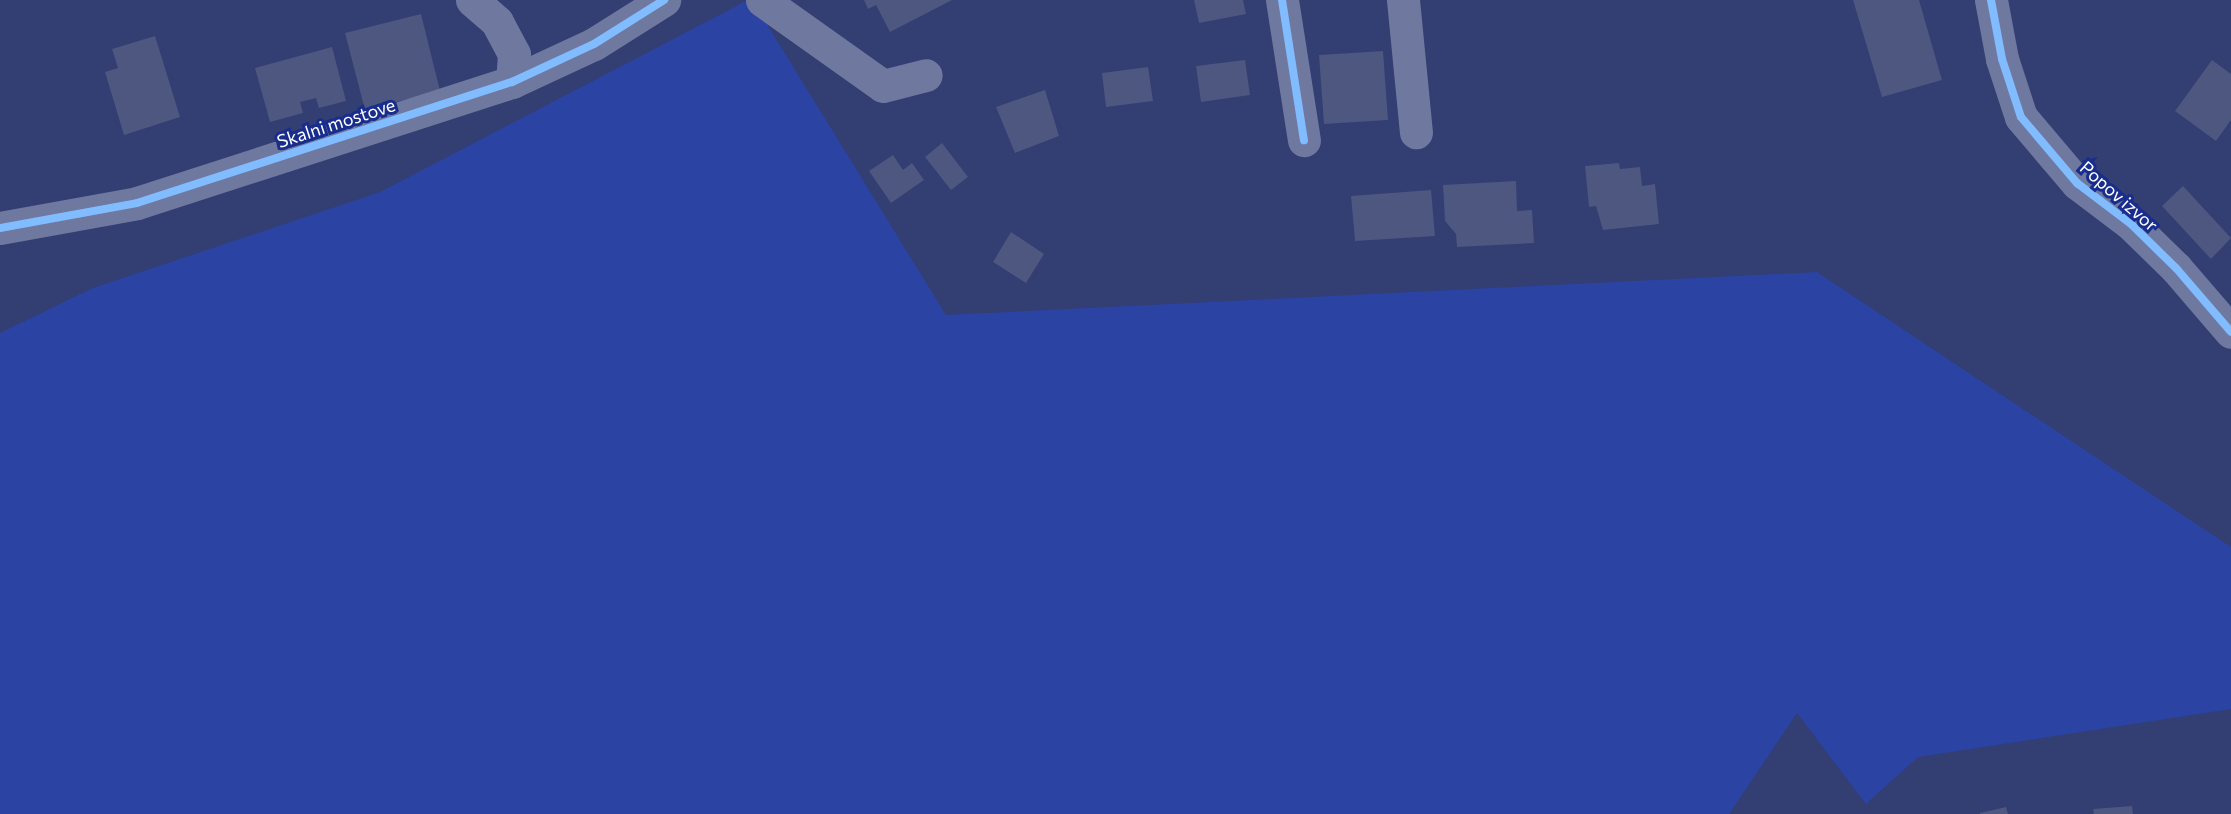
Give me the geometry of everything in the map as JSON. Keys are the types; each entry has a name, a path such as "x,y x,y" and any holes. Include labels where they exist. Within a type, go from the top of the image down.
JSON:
{"street":[{"path":"472,0 497,22 514,54 512,82"},
{"name":"Skalni mostove","path":"0,228 137,203 512,82 594,44 664,0"},
{"path":"762,0 883,86 926,75"},
{"path":"1282,0 1304,140"},
{"path":"1403,0 1416,132"},
{"name":"Popov izvor","path":"1991,0 2002,59 2021,117 2077,183 2138,231 2231,332"}],"shaded area":[{"path":"748,0 752,0 946,315 1817,272 2231,547 2231,709 1918,757 1866,804 1797,713 1729,814 0,814 0,333 93,288 380,192"}],"building":[{"path":"864,0 952,0 890,32 876,5 868,9"},
{"path":"1194,0 1243,0 1246,14 1199,23"},
{"path":"1853,0 1919,0 1942,80 1882,97"},
{"path":"421,14 440,91 365,110 345,33"},
{"path":"155,36 180,117 124,135 105,72 118,68 112,49"},
{"path":"332,47 346,101 319,108 316,98 300,102 303,113 270,122 255,68"},
{"path":"1383,51 1388,120 1324,124 1319,55"},
{"path":"1245,60 1250,95 1201,102 1196,66"},
{"path":"2212,60 2231,74 2231,120 2216,141 2175,111"},
{"path":"1148,67 1153,101 1106,107 1102,73"},
{"path":"1045,90 1059,136 1015,153 996,107"},
{"path":"942,143 968,177 951,190 925,157"},
{"path":"893,155 903,170 912,163 924,180 891,203 869,171"},
{"path":"1619,163 1620,169 1640,167 1642,186 1655,184 1659,224 1603,230 1596,206 1589,207 1585,166"},
{"path":"1516,181 1517,211 1532,210 1534,243 1457,247 1456,234 1445,221 1443,185"},
{"path":"2183,186 2231,238 2211,259 2162,206"},
{"path":"1431,190 1435,236 1355,241 1351,196"},
{"path":"1011,232 1044,254 1026,283 993,262"},
{"path":"2132,806 2133,814 2094,814 2093,809"},
{"path":"2006,807 2008,814 1980,814 1980,813"}],"cycle path":[{"path":"0,228 137,203 512,82 594,44 664,0"},
{"path":"1282,0 1304,140"},
{"path":"1991,0 2002,59 2021,117 2077,183 2131,224 2176,268 2231,332"}]}
